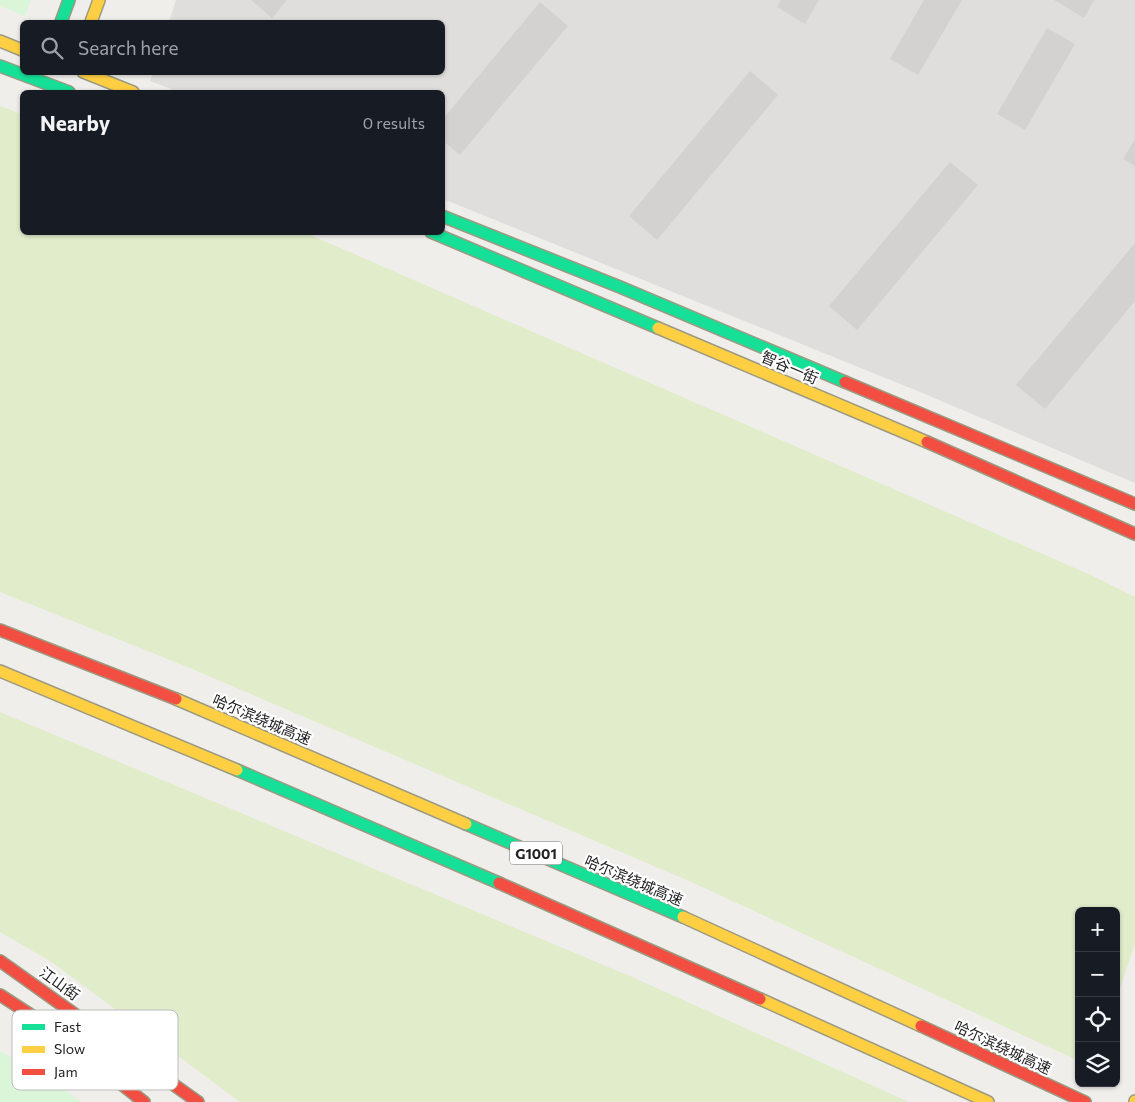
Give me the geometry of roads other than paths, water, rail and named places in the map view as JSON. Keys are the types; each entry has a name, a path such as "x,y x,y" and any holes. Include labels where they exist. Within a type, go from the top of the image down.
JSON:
{"main road":[{"path":"62,20 69,0"},
{"path":"92,20 99,0"},
{"path":"0,41 20,49"},
{"path":"0,66 20,71"},
{"path":"70,90 74,75"},
{"path":"90,75 128,90"},
{"path":"43,77 66,90"},
{"name":"智谷一街","path":"445,217 620,287 1135,504"},
{"name":"智谷一街","path":"438,235 856,412 1135,534"},
{"name":"哈尔滨绕城高速","path":"0,630 144,685 718,932 1085,1102"},
{"name":"G1001","path":"0,671 224,763 462,866 699,970 988,1102"},
{"name":"江山街","path":"0,960 70,1010"},
{"path":"0,995 23,1010"},
{"name":"江山街","path":"178,1088 198,1102"},
{"path":"129,1090 144,1102"}]}
